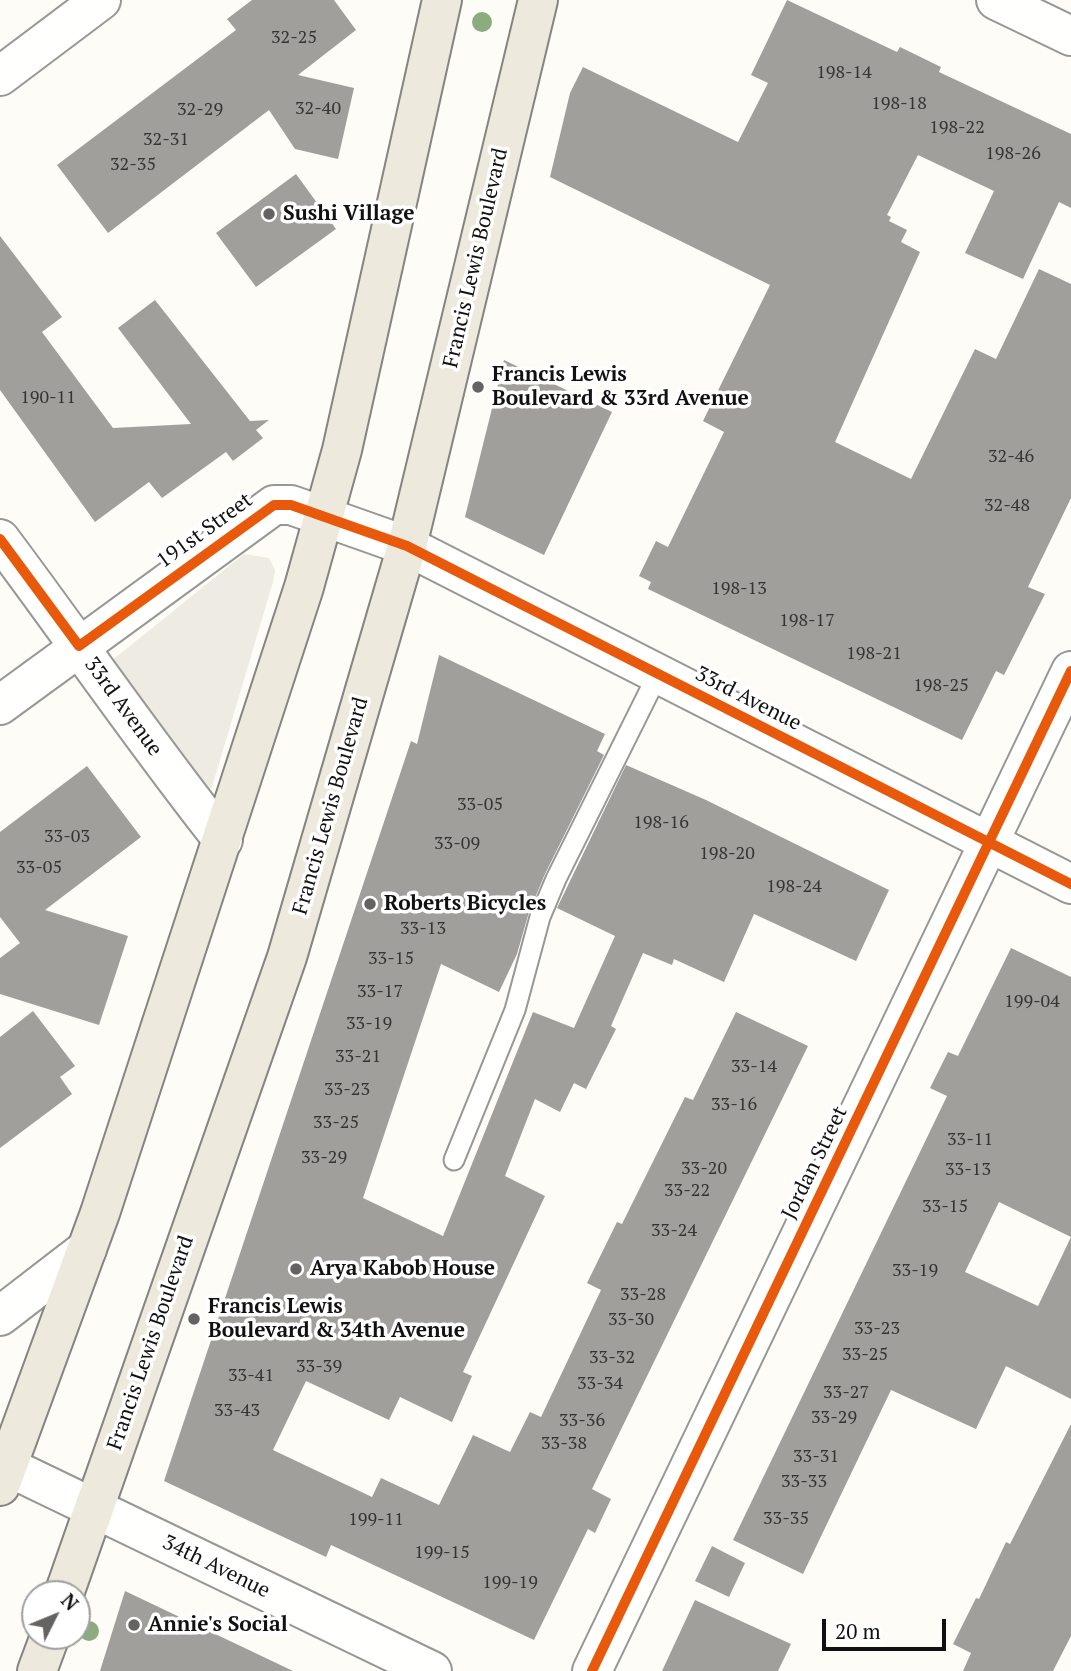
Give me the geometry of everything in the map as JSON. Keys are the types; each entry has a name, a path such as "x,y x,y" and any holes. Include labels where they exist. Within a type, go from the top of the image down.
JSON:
{"main road":[{"path":"3,1472 87,1249 223,840 324,516 342,450 442,0"},
{"name":"Francis Lewis Boulevard","path":"69,1580 287,957 407,546 538,0"},
{"path":"37,1671 45,1650"}],"street":[{"path":"0,75 101,0"},
{"path":"996,0 1071,36"},
{"name":"191st Street","path":"0,705 274,505 290,505 407,546"},
{"name":"33rd Avenue","path":"0,539 79,646 100,680 223,840"},
{"name":"33rd Avenue","path":"407,546 1071,884"},
{"name":"Jordan Street","path":"592,1671 1071,671"},
{"path":"0,1316 87,1249"},
{"name":"34th Avenue","path":"3,1472 94,1508 432,1671"}],"lane":[{"path":"453,1160 515,1010 540,917 556,879 658,674"}],"shaded area":[{"path":"244,554 269,558 275,570 273,582 212,787 202,792 110,662"}],"building":[{"path":"252,0 334,0 356,30 298,75 354,88 338,159 295,149 269,110 108,233 57,165 236,30 227,19"},
{"path":"787,0 897,52 900,47 941,67 939,72 1071,134 1071,208 1059,202 1023,279 965,253 994,191 918,155 887,215 891,217 889,221 907,230 901,242 920,252 835,442 911,479 975,349 996,359 1039,269 1071,284 1071,498 1028,587 1045,594 1004,675 996,671 962,740 648,589 651,582 639,576 656,541 668,547 724,432 703,421 770,285 550,177 570,93 583,67 738,142 768,83 751,75"},
{"path":"296,174 336,229 256,287 216,233"},
{"path":"0,236 62,317 42,332 113,428 191,424 118,328 155,300 250,421 269,420 256,430 263,438 233,461 226,452 162,498 149,482 95,522 0,390"},
{"path":"504,360 612,412 544,555 465,517"},
{"path":"439,655 605,734 597,751 604,755 545,874 529,912 517,954 499,992 441,964 363,1198 443,1236 533,1012 574,1028 615,936 557,908 626,765 706,800 889,890 856,961 754,914 724,982 674,959 672,965 643,953 611,1026 616,1029 586,1089 574,1083 560,1112 535,1099 505,1176 545,1196 463,1372 472,1376 452,1422 400,1397 389,1420 306,1381 273,1450 372,1497 381,1478 439,1505 473,1435 510,1452 530,1412 541,1417 601,1290 587,1283 617,1222 622,1224 685,1097 693,1100 736,1012 808,1046 592,1489 611,1499 595,1533 588,1529 534,1640 331,1545 326,1557 164,1481 411,741 417,744"},
{"path":"87,766 141,837 45,910 128,936 99,1025 0,994 0,958 20,943 0,917 0,832"},
{"path":"1011,948 1071,977 1071,1237 1071,1399 1006,1366 976,1429 891,1390 803,1574 733,1540 947,1096 930,1088 948,1052 958,1056","holes":["999,1202 1071,1237 1038,1306 965,1272"]},
{"path":"33,1011 75,1066 60,1077 72,1094 0,1148 0,1037"},
{"path":"1071,1424 1071,1636 1053,1671 963,1671 971,1653 953,1644 976,1598 979,1599 1006,1542 1010,1544"},
{"path":"712,1546 745,1563 729,1597 695,1581"},
{"path":"125,1591 293,1671 100,1671"},
{"path":"695,1600 791,1644 778,1671 662,1671"}],"cycle path":[{"path":"0,539 79,646 274,505 291,505 407,546 1071,884"},
{"path":"592,1671 1071,671"}],"place":[{"name":"Sushi Village","path":"269,214"},
{"name":"Francis Lewis Boulevard & 33rd Avenue","path":"478,387"},
{"name":"Roberts Bicycles","path":"370,904"},
{"name":"Arya Kabob House","path":"296,1269"},
{"name":"Francis Lewis Boulevard & 34th Avenue","path":"194,1319"},
{"name":"Annie's Social","path":"134,1625"}]}
